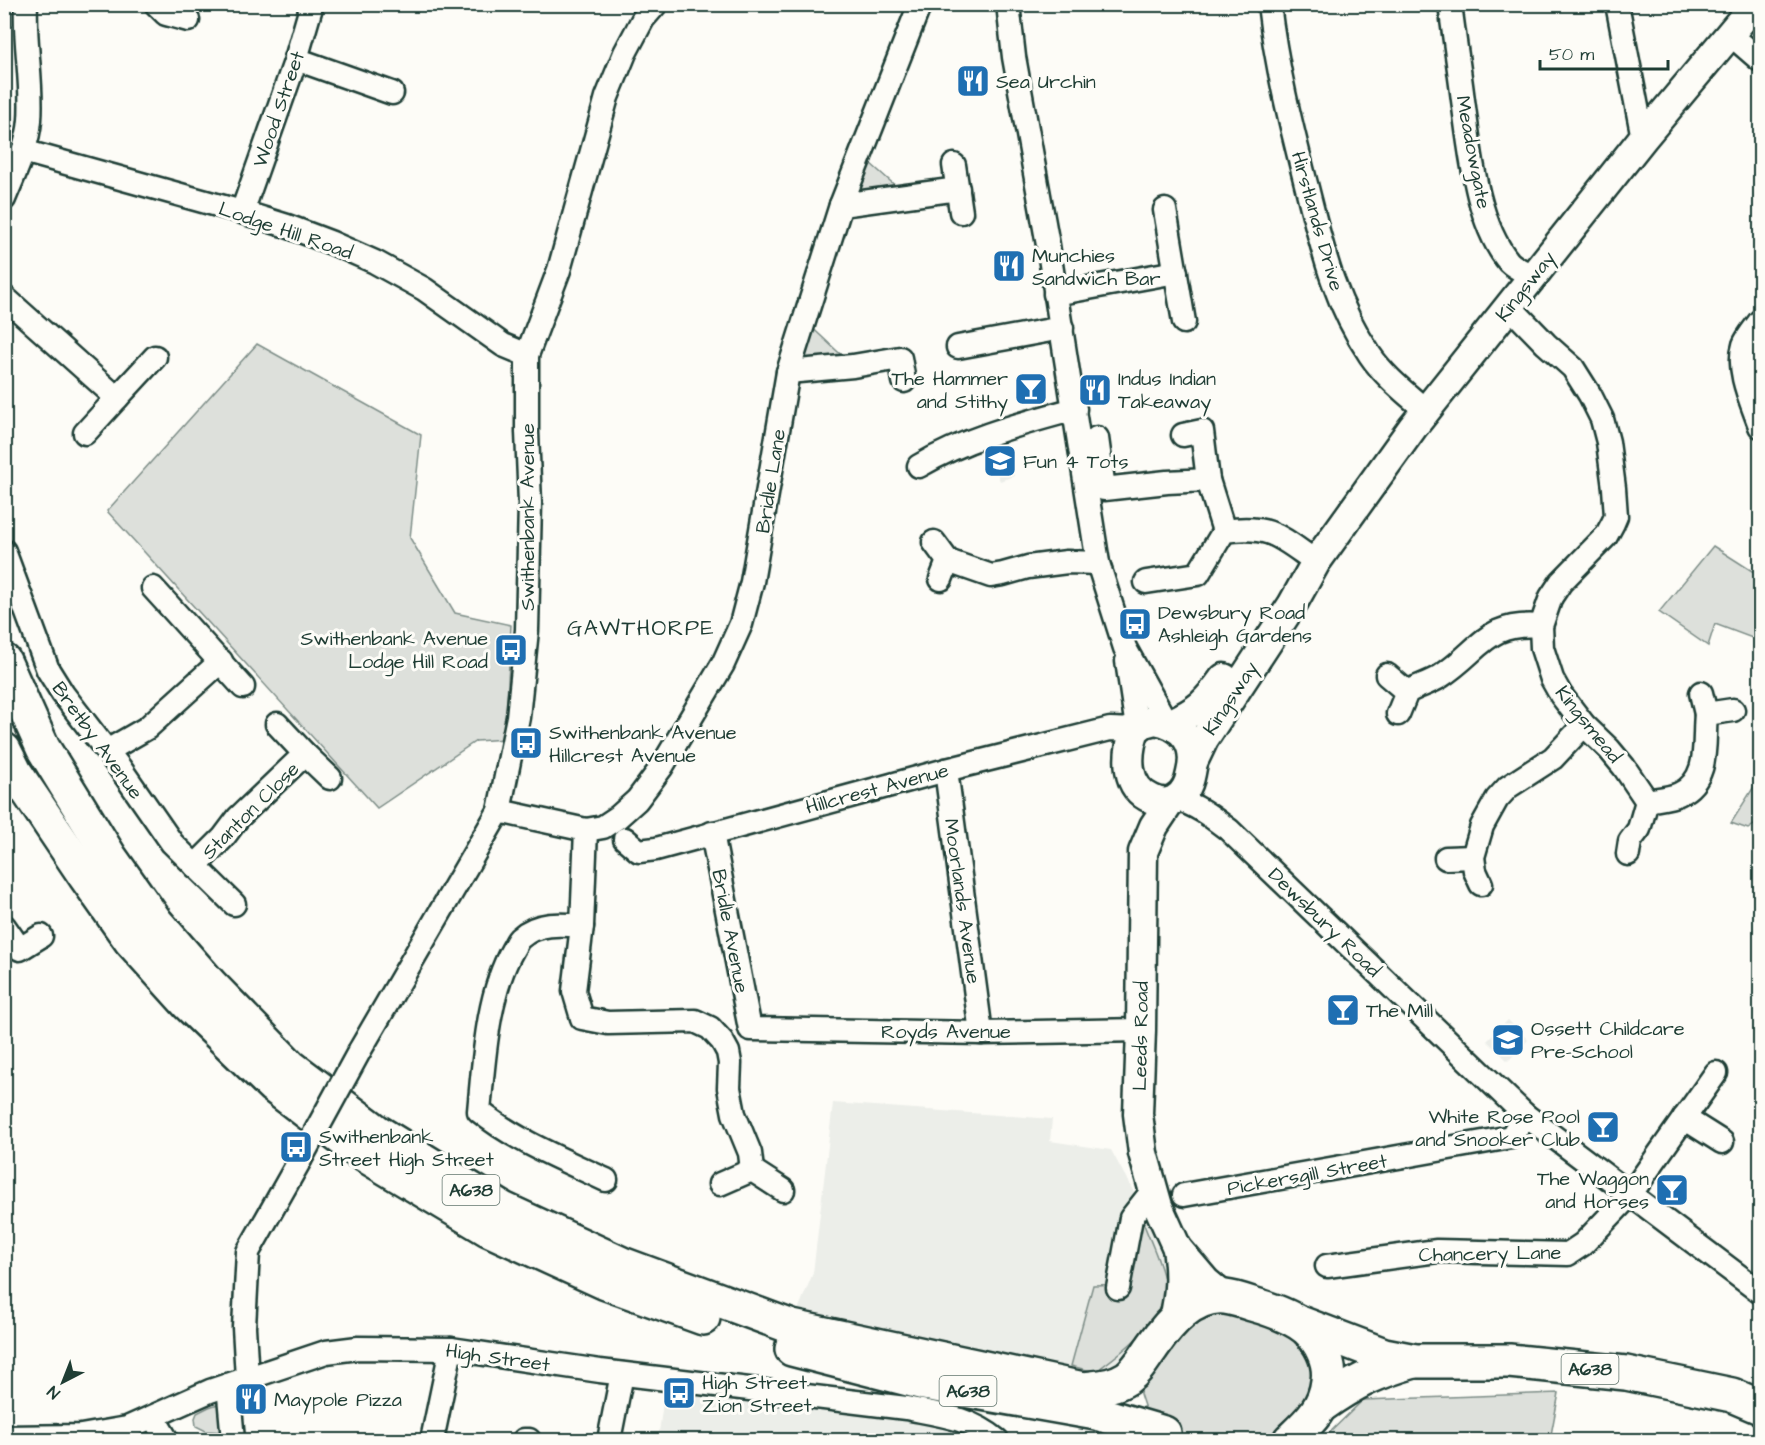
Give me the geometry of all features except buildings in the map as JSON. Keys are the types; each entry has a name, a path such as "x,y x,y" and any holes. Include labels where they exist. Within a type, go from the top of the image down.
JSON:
{"highway":[{"name":"A638","path":"4,661 43,748 110,857 156,922 210,984 291,1067 376,1131 503,1209 622,1264 792,1327 1083,1389 1108,1386 1128,1377 1145,1359 1174,1319 1196,1303 1224,1297 1259,1306 1384,1355 1415,1361 1509,1361 1626,1373 1732,1395 1761,1407"},
{"name":"A638","path":"4,750 15,772 84,876 131,941 188,1004 273,1086 321,1124 358,1151 488,1229 606,1283 774,1344 924,1383 1096,1413 1168,1437"},
{"name":"A638","path":"1290,1440 1316,1415 1327,1393 1329,1376 1321,1346 1312,1333 1300,1323"},
{"name":"A638","path":"1145,1359 1140,1377 1140,1394 1144,1409 1151,1421 1168,1437"},
{"name":"A638","path":"1322,1405 1351,1385 1383,1370 1415,1361"}],"main road":[{"name":"Kingsway","path":"1168,722 1189,715 1205,704 1285,598 1311,569 1425,410 1510,307 1532,276 1643,138 1755,4"},
{"name":"Kingsway","path":"1193,763 1203,739 1292,605 1311,569"},
{"path":"1155,720 1168,722 1186,737 1191,746 1193,763 1189,780 1183,793 1173,801 1158,802 1146,797 1135,788 1131,777 1130,754 1136,729 1155,720"},
{"name":"Leeds Road","path":"1135,788 1142,880"},
{"name":"Leeds Road","path":"1173,801 1154,826 1143,852 1138,1114 1143,1153 1153,1190 1177,1248 1181,1273 1180,1293 1174,1319"},
{"name":"Leeds Road","path":"1177,1248 1206,1282 1224,1297"}],"street":[{"path":"4,199 23,151 30,123 31,101 15,27 26,4"},
{"path":"156,4 166,14 188,20"},
{"name":"Wood Street","path":"242,212 296,58 312,4"},
{"name":"Swithenbank Avenue","path":"233,1440 248,1252 360,1050 500,811 518,717 527,630 530,503 527,355 559,270 607,97 625,53 643,19 656,4"},
{"name":"Bridle Lane","path":"586,830 603,827 637,800 661,768 703,700 741,624 759,546 788,372 841,205 920,4"},
{"path":"1008,4 1014,57 1062,328 1098,563 1125,648 1136,729"},
{"name":"Hirstlands Drive","path":"1269,4 1273,36 1299,154 1335,291 1371,357 1396,385 1425,410"},
{"name":"Meadowgate","path":"1450,4 1478,191 1487,220 1510,263 1532,276"},
{"path":"1617,4 1643,138"},
{"path":"1730,34 1761,60"},
{"path":"296,58 392,92"},
{"name":"Lodge Hill Road","path":"23,151 287,226 375,262 424,289 503,345 527,355"},
{"path":"954,165 961,212"},
{"path":"841,205 958,189"},
{"path":"1165,210 1184,322"},
{"path":"1055,294 1176,272"},
{"name":"Kingsmead","path":"1510,307 1573,368 1590,395 1602,419 1608,442 1614,488 1616,516 1606,536 1561,582 1551,597 1541,626 1542,648 1552,680 1571,709 1609,749 1637,784 1647,801"},
{"path":"8,309 117,398"},
{"path":"1761,321 1744,344 1742,358 1744,373 1761,426"},
{"path":"958,347 1062,328"},
{"path":"85,433 155,357"},
{"path":"788,372 853,366 900,358 904,381"},
{"path":"919,466 945,451 988,433 1075,409"},
{"path":"1146,582 1198,574 1224,531 1192,433"},
{"path":"1097,438 1104,489 1209,480"},
{"path":"1224,531 1252,528 1270,532 1311,569"},
{"path":"934,542 945,570 991,576 1028,567 1067,562 1098,563"},
{"name":"Bretby Avenue","path":"4,550 48,670 172,843 234,904"},
{"path":"153,588 243,687"},
{"path":"1398,714 1407,692 1441,676 1485,639 1501,630 1522,625 1541,626"},
{"path":"1125,648 1168,722"},
{"path":"107,750 147,728 221,661"},
{"path":"1387,675 1407,692"},
{"path":"1628,854 1630,841 1639,829 1647,801 1680,794 1700,773 1704,758 1704,703 1733,710"},
{"name":"Stanton Close","path":"277,724 330,778"},
{"path":"1481,884 1475,871 1473,857 1482,826 1497,798 1515,782 1553,758 1584,725"},
{"name":"Hillcrest Avenue","path":"625,839 639,851 656,849 946,770 1110,729 1136,729"},
{"name":"Stanton Close","path":"195,866 223,838 238,818 305,754"},
{"name":"Dewsbury Road","path":"1193,763 1205,795 1229,830"},
{"name":"Moorlands Avenue","path":"946,770 981,1033"},
{"name":"Dewsbury Road","path":"1173,801 1187,802 1205,811 1229,830 1525,1115 1761,1292"},
{"path":"500,811 586,830 582,926 574,991 582,1018 608,1023 695,1021 710,1028 728,1052 729,1088 734,1114 750,1153 752,1170"},
{"name":"Bridle Avenue","path":"712,833 750,1029"},
{"path":"1446,858 1473,857"},
{"path":"582,926 560,924 538,927 519,938 508,957 486,1039 479,1111 551,1154 606,1180"},
{"path":"4,926 20,949 41,936"},
{"name":"Royds Avenue","path":"750,1029 981,1033 1141,1030"},
{"name":"Chancery Lane","path":"1327,1266 1437,1251 1568,1254 1583,1244 1630,1195 1716,1073"},
{"name":"Pickersgill Street","path":"1184,1195 1511,1137 1525,1115"},
{"path":"1684,1118 1722,1142"},
{"path":"720,1184 752,1170"},
{"path":"752,1170 783,1190"},
{"path":"1118,1288 1131,1218 1153,1190"},
{"name":"High Street","path":"4,1437 81,1438 128,1428 237,1381 326,1352 358,1348 451,1349 622,1374 906,1408 951,1417 981,1428 997,1440"},
{"path":"432,1440 451,1349"},
{"path":"609,1440 622,1374"},
{"path":"153,1417 167,1440"},
{"path":"524,1440 529,1440"}],"shaded area":[{"path":"861,155 908,197 841,205"},
{"path":"805,321 853,366 788,372"},
{"path":"257,344 421,435 410,538 455,613 511,625 505,739 476,741 377,808 107,511"},
{"name":"Fun 4 Tots","path":"1000,440 1014,476 1000,481 986,446"},
{"path":"1713,546 1760,576 1760,641 1715,624 1708,646 1659,612"},
{"path":"1760,777 1760,821 1748,829 1731,823"},
{"name":"Ossett Childcare Pre-School","path":"1508,1020 1528,1040 1508,1061 1487,1041"},
{"path":"833,1103 1052,1119 1050,1141 1111,1150 1145,1213 1168,1272 1165,1311 1136,1351 1103,1376 1083,1379 957,1346 798,1310 813,1273"},
{"path":"1142,1219 1164,1280 1164,1294 1160,1308 1152,1321 1130,1345 1095,1372 1071,1366 1093,1285 1129,1284"},
{"path":"1247,1302 1327,1362 1290,1440 1172,1440 1151,1421 1140,1394 1140,1377 1174,1319"},
{"path":"666,1379 847,1402 997,1440 658,1440"},
{"path":"1559,1393 1550,1440 1322,1440 1363,1400"},
{"path":"224,1402 225,1432 206,1431 196,1426 197,1413"}],"place":[{"name":"Sea Urchin","path":"973,81"},
{"name":"Munchies Sandwich Bar","path":"1009,266"},
{"name":"The Hammer and Stithy","path":"1031,389"},
{"name":"Indus Indian Takeaway","path":"1095,390"},
{"name":"Fun 4 Tots","path":"1000,461"},
{"name":"Dewsbury Road Ashleigh Gardens","path":"1135,624"},
{"name":"Swithenbank Avenue Lodge Hill Road","path":"511,650"},
{"name":"Swithenbank Avenue Hillcrest Avenue","path":"526,743"},
{"name":"The Mill","path":"1343,1010"},
{"name":"Ossett Childcare Pre-School","path":"1508,1040"},
{"name":"White Rose Pool and Snooker Club","path":"1603,1127"},
{"name":"Swithenbank Street High Street","path":"296,1147"},
{"name":"The Waggon and Horses","path":"1672,1190"},
{"name":"High Street Zion Street","path":"679,1393"},
{"name":"Maypole Pizza","path":"251,1399"}],"district":[{"name":"GAWTHORPE","path":"641,627"}]}
